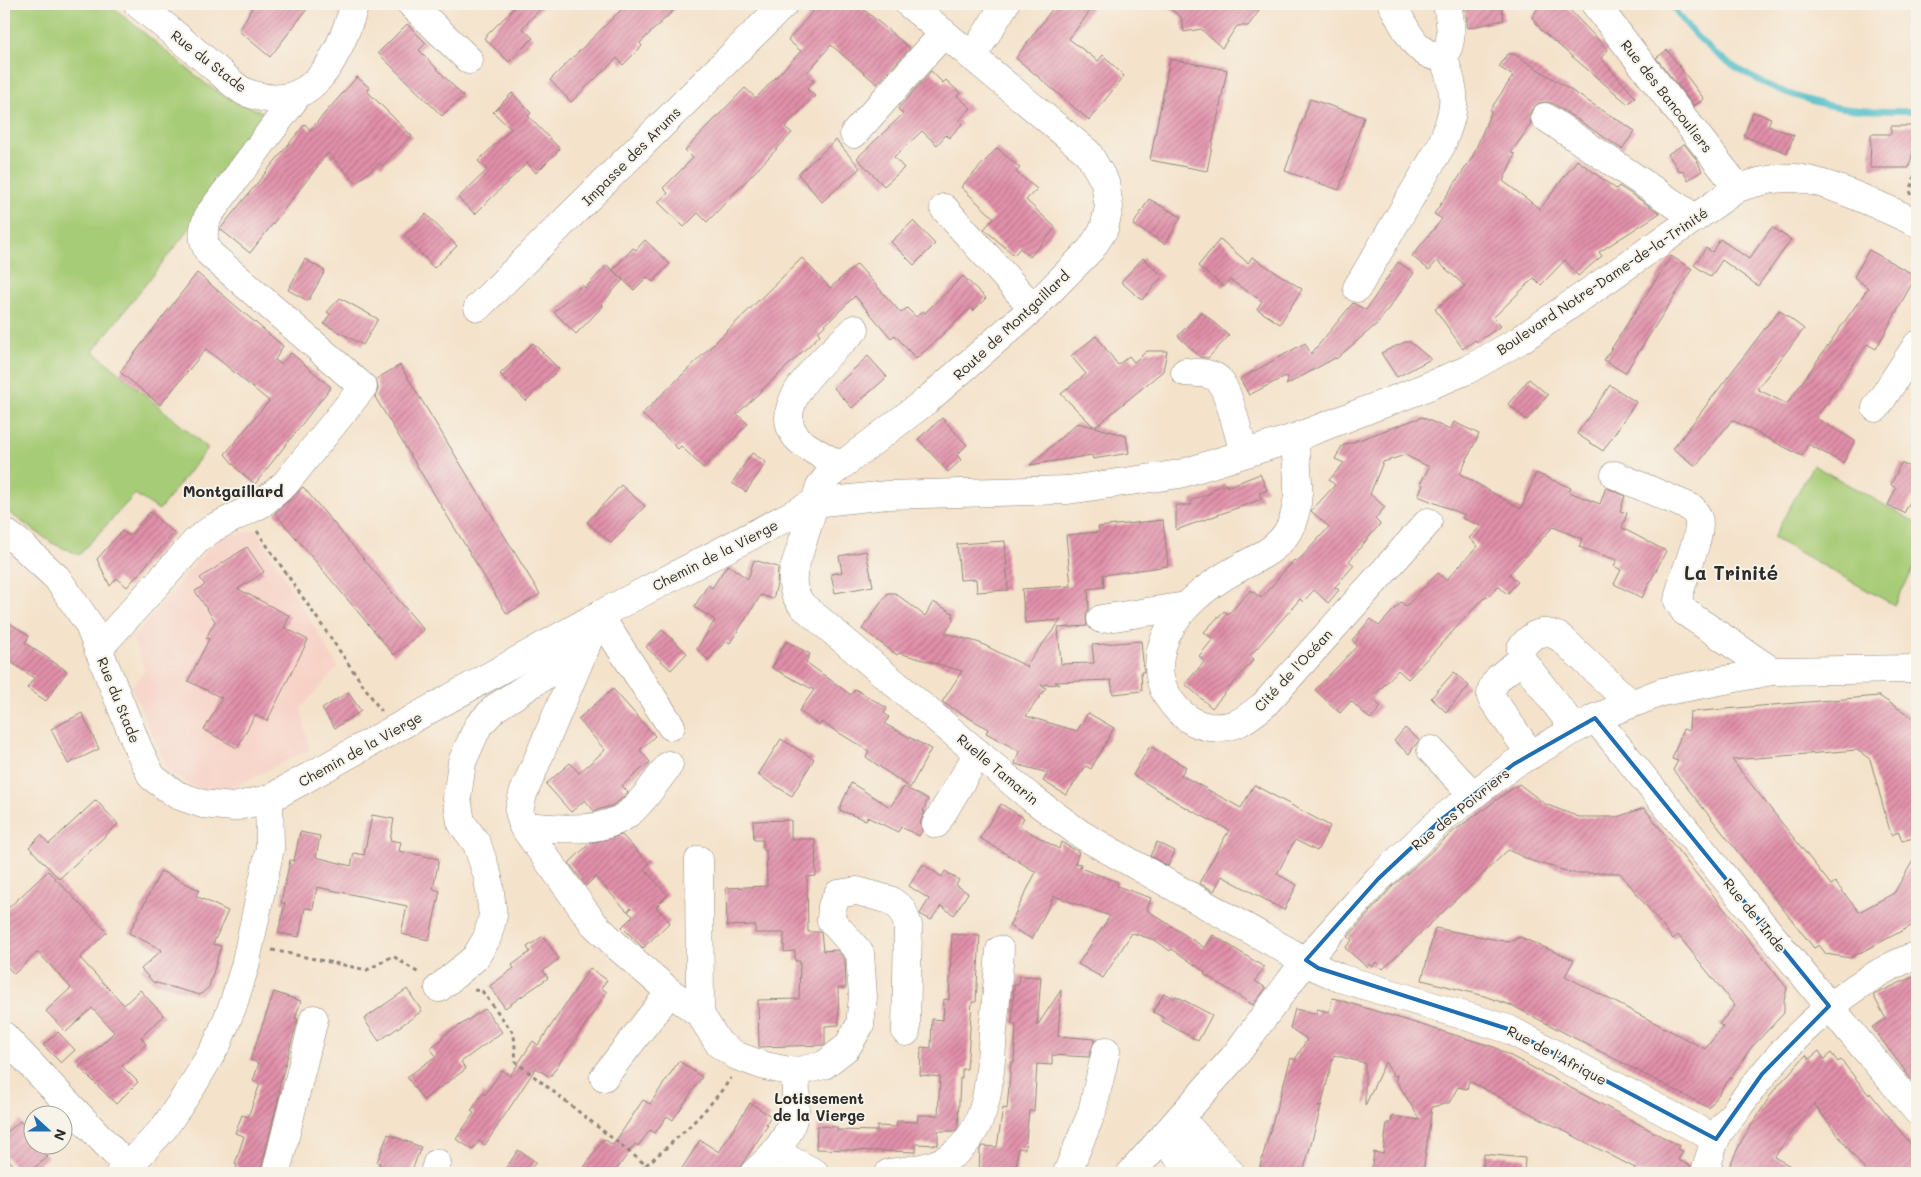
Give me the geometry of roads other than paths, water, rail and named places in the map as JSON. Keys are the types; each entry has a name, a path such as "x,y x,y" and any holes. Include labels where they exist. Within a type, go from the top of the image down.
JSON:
{"street":[{"name":"Rue du Stade","path":"138,4 243,91 280,98 299,93 317,82 333,61 344,38 355,4"},
{"path":"411,4 469,60"},
{"name":"Impasse des Arums","path":"478,307 784,4"},
{"name":"Route de Montgaillard","path":"814,503 820,486 839,465 926,401 1033,308 1091,249 1104,229 1109,207 1108,194 1097,166 1088,153 909,4"},
{"path":"972,57 1006,4"},
{"path":"1392,4 1419,48 1430,56 1443,57"},
{"path":"1357,288 1441,146 1450,124 1455,97 1443,57 1450,44 1451,31 1448,4"},
{"name":"Rue des Bancouliers","path":"1606,9 1738,188"},
{"path":"854,134 944,33"},
{"path":"98,649 197,540 213,528 261,504 285,484 363,387 210,254 204,246 204,223 210,213 299,93"},
{"path":"1545,118 1695,218"},
{"name":"Boulevard Notre-Dame-de-la-Trinité","path":"814,503 887,495 1068,490 1180,474 1294,438 1466,370 1520,340 1738,188 1777,178 1813,180 1911,220"},
{"path":"944,208 1033,308"},
{"path":"839,465 799,440 789,423 789,405 798,388 855,329"},
{"path":"1876,408 1917,345"},
{"path":"1186,372 1208,375 1218,379 1224,388 1244,453"},
{"name":"Cité de l'Océan","path":"1294,438 1299,492 1295,512 1287,532 1263,556 1230,573 1186,606 1165,637 1158,664 1163,689 1174,706 1187,719 1205,726 1226,728 1246,719 1264,705 1428,522"},
{"path":"1615,475 1692,508 1698,518 1699,533 1679,587 1678,601 1685,612 1772,671"},
{"name":"Chemin de la Vierge","path":"269,799 599,615 814,503"},
{"name":"Ruelle Tamarin","path":"814,503 792,580 797,599 802,606 1030,797 1082,835 1200,904 1306,960"},
{"name":"Rue du Stade","path":"4,532 57,578 88,623 152,777 177,795 203,804 233,807 269,799"},
{"name":"Cité de l'Océan","path":"1102,619 1186,606"},
{"path":"599,615 523,794 519,810 523,826 594,924 670,992 700,1014 719,1044 744,1058 794,1072 824,1065 847,1047 860,1025 863,997 860,954 831,920 832,906 838,894 857,891 890,900 902,909 908,925 906,1032"},
{"path":"599,615 672,726"},
{"path":"1530,755 1491,697 1490,689 1494,681 1522,660 1521,648 1527,640 1542,632 1552,633 1561,638 1631,704"},
{"path":"439,988 475,958 487,938 493,916 488,877 478,844 462,822 458,806 457,798 462,762 478,726 495,708 585,649"},
{"name":"Rue de l'Inde","path":"1522,660 1585,723 1829,1006 1917,1112"},
{"name":"Rue des Poivriers","path":"1131,1173 1255,1031 1306,960 1378,879 1473,794 1530,755 1585,723 1662,692 1772,671 1917,669"},
{"path":"1431,750 1473,794"},
{"path":"936,824 978,753"},
{"path":"523,826 571,829 598,827 629,814 669,766"},
{"path":"4,1036 128,1171 164,1128 193,1085 218,1042 233,1004 250,945 270,848 269,799"},
{"path":"699,860 700,1014"},
{"path":"889,1173 928,1166 954,1154 971,1136 981,1114 988,1086 1000,950"},
{"path":"1705,1173 1716,1139 1762,1074 1829,1006 1898,962 1917,955"},
{"name":"Rue de l'Afrique","path":"1306,960 1340,978 1508,1029 1716,1139"},
{"path":"604,1077 670,992"},
{"path":"276,1173 314,1019"},
{"path":"1067,1173 1097,1128 1106,1051"},
{"path":"754,1173 777,1153 792,1123 798,1093 794,1072"},
{"path":"1180,1118 1231,1173"},
{"path":"1161,1140 1196,1173"},
{"path":"777,1153 815,1173"}],"waterway":[{"path":"1671,4 1685,23 1718,55 1757,80 1778,90 1834,107 1917,111"}],"district":[{"name":"Montgaillard","path":"233,490"},
{"name":"La Trinité","path":"1731,572"},
{"name":"Lotissement de la Vierge","path":"819,1106"}]}
